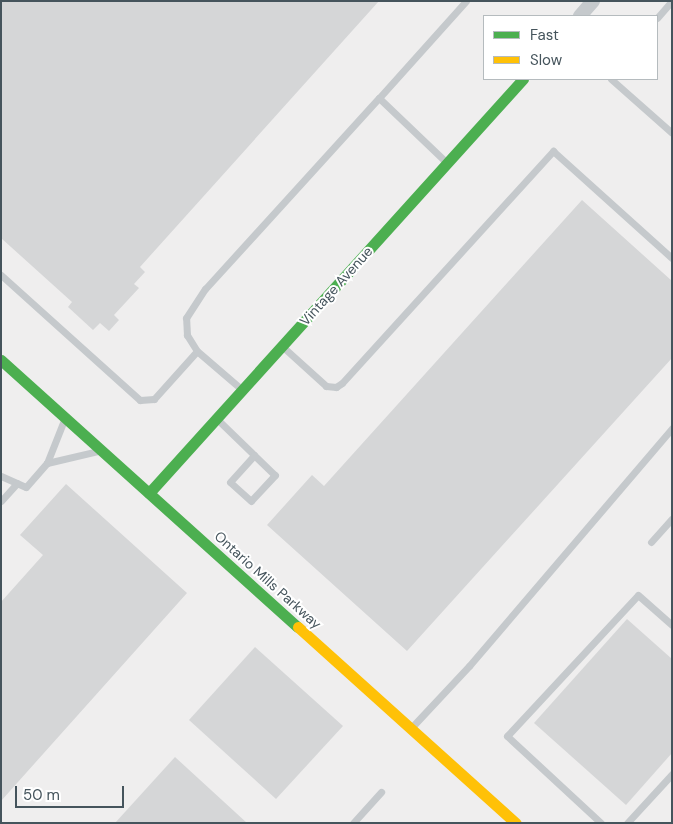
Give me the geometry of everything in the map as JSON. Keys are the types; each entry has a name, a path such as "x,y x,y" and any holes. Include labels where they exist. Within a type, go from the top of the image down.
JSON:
{"main road":[{"name":"Vintage Avenue","path":"149,493 522,80"},
{"name":"Ontario Mills Parkway","path":"1,360 516,823"}],"street":[{"path":"581,15 593,1"}],"lane":[{"path":"242,390 197,352 187,335 186,318 205,289 466,1"},
{"path":"658,17 672,1"},
{"path":"612,80 672,134"},
{"path":"379,98 447,163"},
{"path":"281,346 326,386 336,387 342,383 418,296 553,151 672,258"},
{"path":"1,275 140,400 154,399 197,352"},
{"path":"1,476 26,487 47,463 65,417"},
{"path":"216,418 275,475 251,501 230,482 254,455"},
{"path":"411,728 469,666 672,428"},
{"path":"47,463 102,450"},
{"path":"1,501 17,483"},
{"path":"651,542 672,519"},
{"path":"601,823 507,736 638,595 672,625"},
{"path":"627,823 672,774"},
{"path":"353,823 381,792"}],"building":[{"path":"1,1 379,1 140,267 145,272 134,284 139,288 114,315 119,320 109,331 100,323 93,330 68,307 72,302 1,238"},
{"path":"582,200 672,281 672,358 407,651 267,525 312,475 324,486"},
{"path":"66,484 187,593 1,801 1,602 43,555 20,535"},
{"path":"627,619 672,659 672,753 626,805 534,723"},
{"path":"255,647 343,726 276,799 189,720"},
{"path":"175,757 247,823 115,823"}],"traffic: fast":[{"path":"149,493 522,80"},
{"path":"1,360 298,627"}],"traffic: slow":[{"path":"298,627 516,823"}]}
